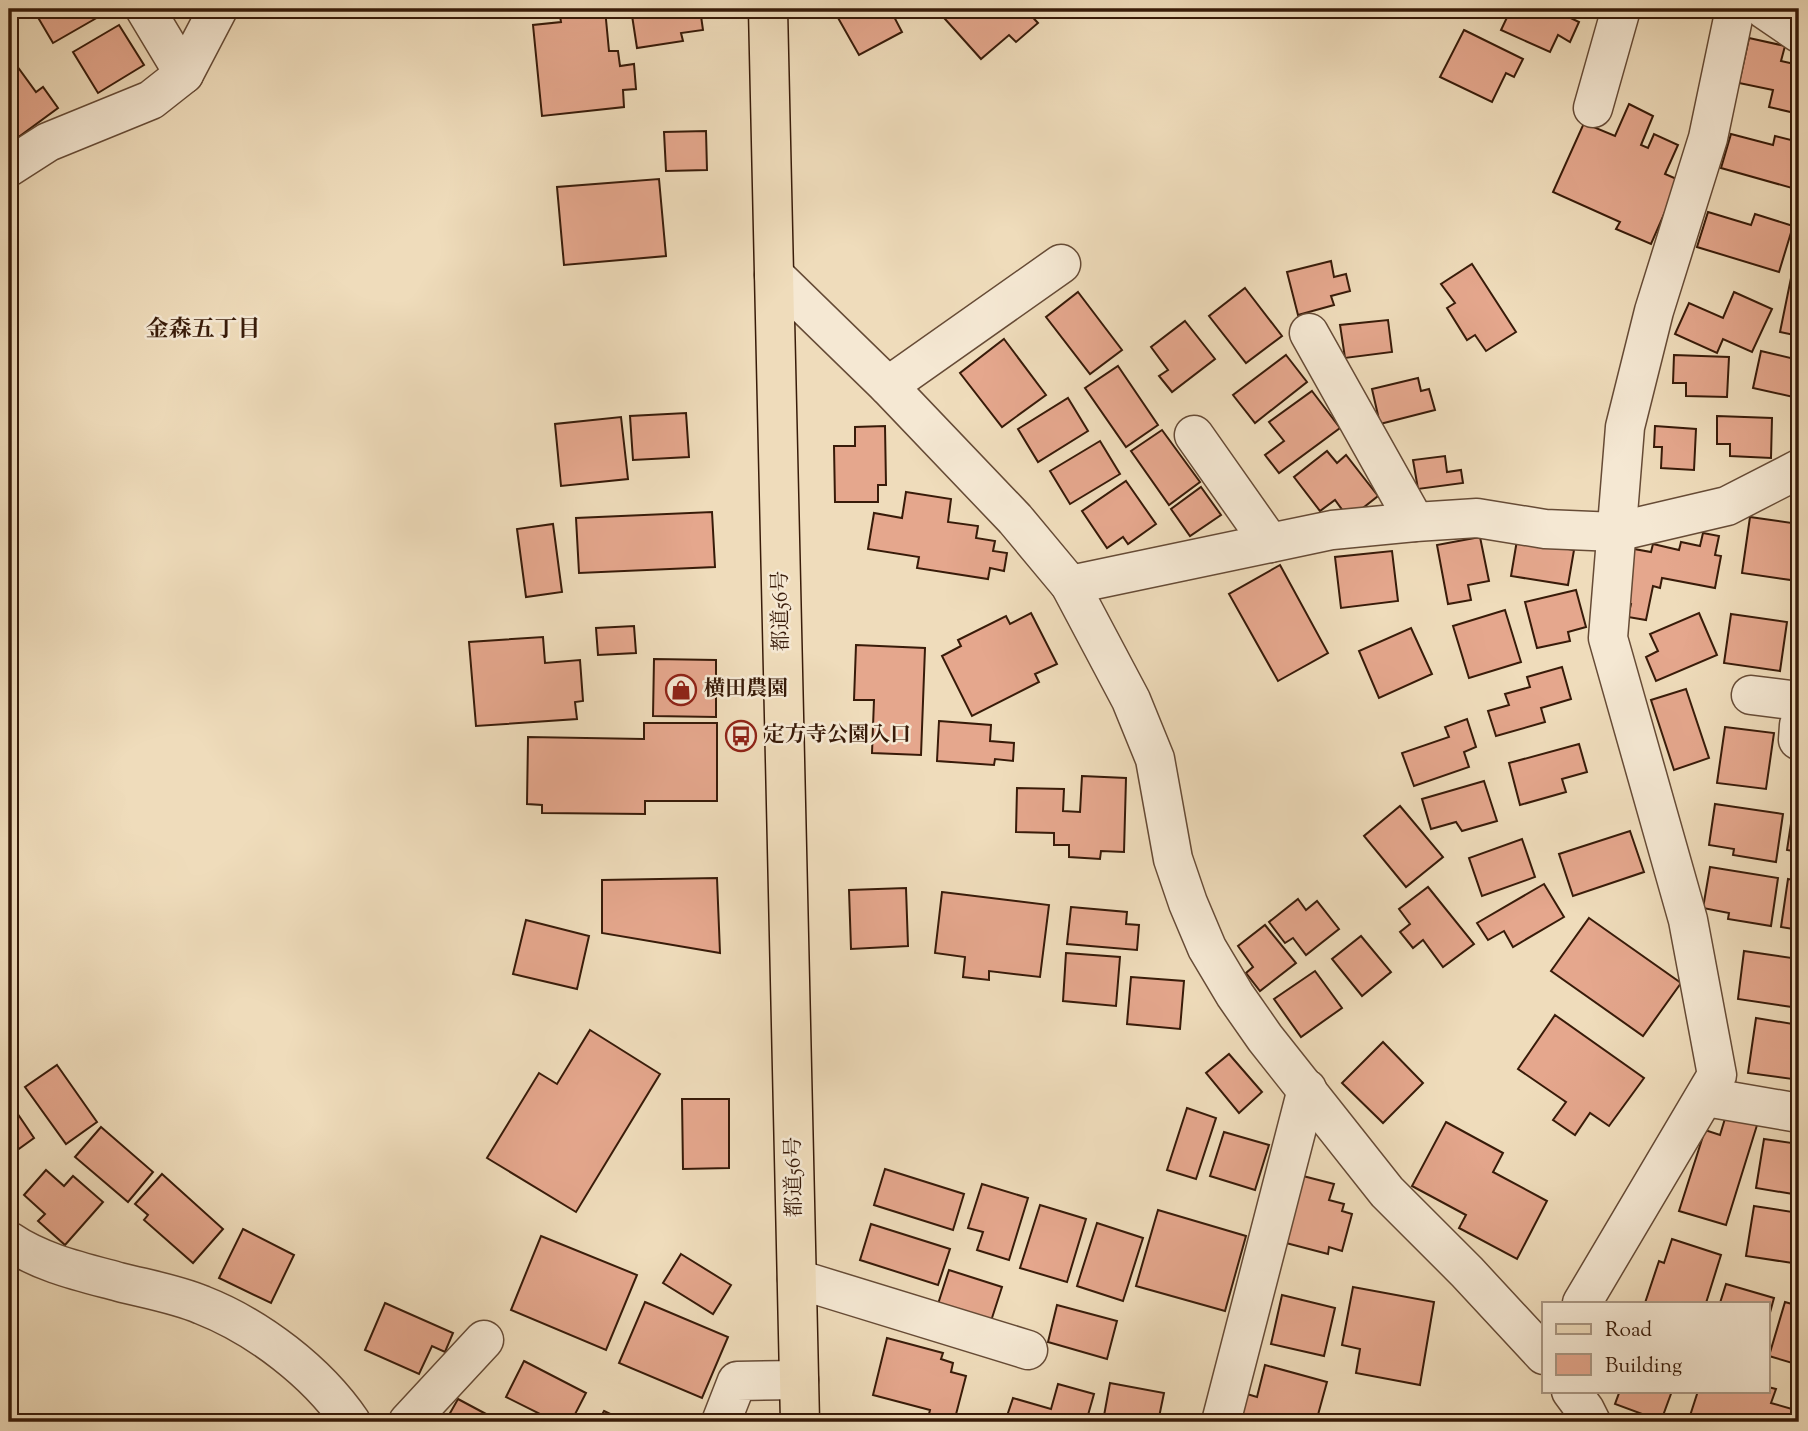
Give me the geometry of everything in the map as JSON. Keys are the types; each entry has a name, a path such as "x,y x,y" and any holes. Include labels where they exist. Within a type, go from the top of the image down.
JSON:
{"main road":[{"name":"都道56号","path":"768,9 800,1422"}],"street":[{"path":"145,9 184,74"},
{"path":"9,167 48,142 151,100 184,74 218,9"},
{"path":"1593,108 1621,9"},
{"path":"1583,1302 1717,1075 1688,920 1608,638 1625,427 1654,311 1708,138 1735,9"},
{"path":"1764,9 1799,33"},
{"path":"888,386 1061,264"},
{"path":"774,275 888,386 1015,519 1070,584 1131,699 1155,759 1173,859 1188,904 1207,948 1235,995 1265,1038 1387,1192 1542,1353"},
{"path":"1310,333 1415,522"},
{"path":"1194,435 1270,543"},
{"path":"1070,584 1332,530 1415,522 1478,518 1545,529 1616,532 1727,506 1799,469"},
{"path":"1751,695 1799,701"},
{"path":"1221,1422 1307,1089"},
{"path":"1706,1097 1799,1113"},
{"path":"9,1241 62,1266 200,1304 245,1325 309,1372 351,1422"},
{"path":"797,1279 1028,1350"},
{"path":"408,1422 484,1340"},
{"path":"721,1422 737,1381 799,1380"},
{"path":"1572,1392 1591,1422"}],"building":[{"path":"33,9 95,9 100,16 53,43"},
{"path":"605,9 609,51 618,51 620,66 634,64 636,89 623,90 624,107 542,116 533,25 561,22 559,10"},
{"path":"631,9 700,9 703,30 681,33 683,41 637,48"},
{"path":"833,9 890,9 902,32 859,55"},
{"path":"936,9 1025,9 1038,23 1016,42 1009,35 981,59"},
{"path":"1511,9 1552,9 1579,22 1570,42 1558,35 1550,52 1501,30"},
{"path":"119,25 144,65 98,93 73,52"},
{"path":"1464,30 1523,59 1514,77 1506,73 1492,102 1440,77"},
{"path":"1749,38 1785,46 1781,61 1799,65 1799,114 1769,107 1773,90 1739,83"},
{"path":"9,55 36,92 43,87 58,108 9,144"},
{"path":"1629,104 1653,116 1641,145 1648,148 1654,134 1678,145 1665,174 1679,180 1651,244 1616,229 1620,222 1553,192 1584,123 1615,136"},
{"path":"706,131 707,170 666,171 664,132"},
{"path":"1731,134 1773,145 1775,136 1799,142 1799,190 1721,168"},
{"path":"659,179 666,256 564,265 557,187"},
{"path":"1708,212 1751,225 1755,214 1793,226 1779,272 1697,247"},
{"path":"1331,261 1334,277 1346,274 1350,291 1331,296 1334,305 1298,315 1287,272"},
{"path":"1472,264 1516,332 1486,351 1475,335 1467,340 1447,308 1455,303 1441,284"},
{"path":"1791,278 1799,280 1799,336 1780,332"},
{"path":"1245,288 1282,336 1246,363 1209,316"},
{"path":"1078,292 1122,350 1090,374 1046,317"},
{"path":"1734,292 1772,309 1752,352 1723,339 1717,353 1675,334 1689,303 1723,318"},
{"path":"1388,320 1392,352 1345,358 1340,325"},
{"path":"1185,321 1215,359 1172,392 1159,376 1168,370 1151,347"},
{"path":"1004,339 1046,395 1002,427 960,373"},
{"path":"1761,351 1799,360 1799,408 1796,407 1798,398 1753,388"},
{"path":"1286,355 1307,382 1255,423 1233,395"},
{"path":"1674,355 1729,357 1727,397 1686,396 1686,383 1673,383"},
{"path":"1118,366 1158,425 1126,447 1085,388"},
{"path":"1418,378 1421,391 1429,389 1435,410 1380,424 1372,389"},
{"path":"1312,391 1340,428 1279,473 1265,455 1284,441 1269,422"},
{"path":"1068,398 1088,431 1038,462 1018,429"},
{"path":"686,413 689,457 633,460 630,416"},
{"path":"1717,416 1772,418 1771,458 1730,456 1730,444 1717,444"},
{"path":"621,417 628,479 561,486 555,424"},
{"path":"885,426 886,485 878,485 878,502 835,502 834,446 855,446 855,427"},
{"path":"1655,426 1696,429 1694,470 1661,468 1662,447 1654,447"},
{"path":"1162,430 1200,482 1169,505 1131,451"},
{"path":"1100,441 1120,474 1070,504 1050,471"},
{"path":"1327,451 1337,463 1346,455 1378,496 1349,519 1335,500 1320,511 1294,477"},
{"path":"1445,456 1447,472 1461,470 1463,483 1418,489 1413,460"},
{"path":"1126,481 1156,524 1128,544 1123,537 1107,548 1082,511"},
{"path":"1201,487 1221,515 1190,536 1171,509"},
{"path":"906,492 951,499 948,522 978,526 976,538 995,541 993,551 1007,553 1004,571 990,568 988,579 917,568 919,557 868,549 874,513 902,518"},
{"path":"712,512 715,567 579,573 576,518"},
{"path":"1750,517 1799,524 1791,580 1742,573"},
{"path":"553,524 562,592 526,597 517,529"},
{"path":"1703,533 1719,536 1715,555 1721,556 1715,588 1662,578 1660,588 1653,586 1646,620 1628,617 1631,604 1624,602 1634,549 1651,552 1653,544 1679,550 1681,542 1700,546"},
{"path":"1480,537 1489,581 1468,585 1471,600 1448,604 1437,545"},
{"path":"1517,540 1574,550 1568,585 1511,576"},
{"path":"1392,551 1398,601 1341,608 1335,557"},
{"path":"1280,565 1328,653 1278,681 1229,594"},
{"path":"1576,590 1586,627 1568,632 1570,641 1537,648 1525,602"},
{"path":"1505,610 1521,662 1469,678 1453,626"},
{"path":"1031,613 1057,664 1035,674 1039,682 972,716 942,656 961,646 958,640 1006,616 1010,624"},
{"path":"1699,613 1717,655 1656,681 1646,657 1658,651 1650,634"},
{"path":"1731,614 1787,622 1780,671 1724,663"},
{"path":"634,626 636,653 598,655 596,628"},
{"path":"1411,628 1432,674 1379,698 1359,651"},
{"path":"543,637 545,663 580,660 583,701 575,702 577,719 476,726 469,642"},
{"path":"856,645 925,648 921,755 872,753 874,700 854,700"},
{"path":"654,659 716,660 716,717 653,716"},
{"path":"1562,667 1571,699 1541,708 1545,722 1496,736 1488,711 1509,705 1505,694 1530,687 1527,677"},
{"path":"1686,689 1709,758 1674,770 1651,700"},
{"path":"1467,719 1476,747 1464,752 1469,767 1414,786 1402,753 1449,737 1445,727"},
{"path":"939,721 991,725 990,741 1014,743 1013,761 995,759 994,765 937,761"},
{"path":"644,723 717,723 717,801 645,801 645,814 542,813 542,805 527,804 528,737 644,739"},
{"path":"1725,727 1774,733 1766,789 1717,783"},
{"path":"1579,744 1587,772 1562,779 1566,792 1520,805 1509,763"},
{"path":"1082,776 1126,778 1124,852 1101,851 1100,859 1069,857 1069,845 1054,845 1054,833 1016,832 1017,788 1064,789 1063,811 1080,812"},
{"path":"1484,781 1497,821 1462,831 1456,822 1431,829 1422,799"},
{"path":"1715,804 1783,814 1776,862 1733,855 1734,849 1709,845"},
{"path":"1400,806 1443,857 1406,887 1364,836"},
{"path":"1792,817 1799,818 1799,852 1787,850"},
{"path":"1630,831 1644,872 1573,896 1559,854"},
{"path":"1522,839 1535,877 1482,896 1469,858"},
{"path":"1710,867 1778,878 1771,926 1728,919 1729,913 1703,908"},
{"path":"717,878 720,953 602,933 602,880"},
{"path":"1788,879 1799,881 1799,930 1781,927"},
{"path":"1544,884 1564,917 1513,947 1504,931 1488,940 1477,923"},
{"path":"1428,887 1474,944 1443,967 1423,940 1413,948 1400,932 1410,924 1399,909"},
{"path":"906,888 908,946 851,949 849,890"},
{"path":"942,892 1049,905 1040,977 989,971 989,980 963,977 965,957 935,953"},
{"path":"1298,899 1306,910 1317,901 1339,929 1306,955 1293,938 1285,943 1269,922"},
{"path":"1071,907 1127,912 1126,924 1139,925 1137,950 1067,944"},
{"path":"1589,918 1681,983 1643,1036 1551,971"},
{"path":"526,920 589,936 577,989 513,974"},
{"path":"1265,925 1296,963 1260,991 1246,973 1253,967 1238,946"},
{"path":"1361,936 1391,972 1362,996 1332,959"},
{"path":"1744,951 1799,959 1799,1008 1738,999"},
{"path":"1066,953 1120,957 1116,1006 1063,1001"},
{"path":"1315,971 1342,1008 1301,1037 1274,999"},
{"path":"1131,977 1184,981 1180,1029 1127,1024"},
{"path":"1555,1015 1644,1078 1609,1126 1590,1113 1575,1135 1553,1120 1566,1102 1518,1069"},
{"path":"1756,1018 1799,1025 1799,1089 1792,1088 1793,1079 1748,1073"},
{"path":"590,1030 660,1074 576,1212 487,1158 539,1073 557,1084"},
{"path":"1383,1042 1423,1083 1383,1123 1342,1083"},
{"path":"1229,1054 1262,1092 1239,1113 1206,1073"},
{"path":"57,1065 97,1122 66,1144 25,1087"},
{"path":"682,1099 729,1099 729,1168 683,1169"},
{"path":"9,1101 34,1138 9,1156"},
{"path":"1187,1108 1216,1118 1196,1179 1167,1170"},
{"path":"1727,1112 1758,1122 1726,1225 1679,1211 1705,1130 1720,1135"},
{"path":"1446,1122 1503,1153 1493,1172 1547,1201 1517,1259 1459,1228 1466,1215 1412,1186"},
{"path":"101,1127 153,1172 128,1202 75,1157"},
{"path":"1224,1132 1269,1145 1255,1190 1210,1176"},
{"path":"1764,1139 1799,1144 1799,1195 1756,1188"},
{"path":"885,1169 964,1194 953,1230 874,1205"},
{"path":"46,1170 64,1186 73,1176 103,1202 65,1245 38,1221 45,1214 24,1195"},
{"path":"162,1174 223,1229 193,1263 144,1220 148,1215 135,1204"},
{"path":"1303,1176 1334,1184 1329,1200 1344,1204 1342,1211 1352,1214 1342,1251 1329,1247 1328,1254 1286,1243"},
{"path":"982,1184 1028,1198 1009,1260 977,1250 983,1232 968,1228"},
{"path":"1040,1205 1086,1219 1067,1282 1020,1268"},
{"path":"1754,1206 1799,1213 1799,1264 1746,1256"},
{"path":"1158,1210 1246,1236 1225,1311 1136,1286"},
{"path":"1097,1223 1143,1238 1123,1301 1077,1286"},
{"path":"871,1224 950,1249 938,1285 860,1260"},
{"path":"243,1229 294,1255 271,1303 219,1278"},
{"path":"541,1236 637,1275 606,1350 511,1310"},
{"path":"1672,1239 1721,1255 1706,1302 1645,1302 1659,1261 1664,1263"},
{"path":"681,1254 731,1285 713,1314 663,1283"},
{"path":"949,1270 1002,1287 991,1321 938,1304"},
{"path":"1726,1284 1774,1298 1770,1313 1770,1302 1720,1302"},
{"path":"1353,1287 1434,1302 1420,1385 1356,1373 1360,1349 1342,1345"},
{"path":"1282,1295 1335,1308 1324,1356 1271,1344"},
{"path":"645,1302 728,1337 702,1398 619,1363"},
{"path":"1785,1302 1799,1306 1799,1365 1770,1356"},
{"path":"385,1303 453,1333 445,1352 432,1346 419,1374 365,1350"},
{"path":"1057,1305 1117,1321 1107,1359 1048,1342"},
{"path":"887,1338 943,1353 941,1359 953,1363 951,1372 966,1376 954,1422 928,1418 930,1410 873,1395"},
{"path":"524,1361 586,1393 571,1422 556,1422 506,1397"},
{"path":"1265,1365 1327,1382 1316,1422 1240,1422 1247,1394 1257,1397"},
{"path":"1110,1383 1164,1393 1158,1422 1103,1421"},
{"path":"1058,1384 1094,1394 1086,1422 1005,1422 1013,1398 1051,1409"},
{"path":"1770,1388 1776,1389 1771,1403 1799,1411 1799,1422 1688,1422 1698,1392 1770,1392"},
{"path":"1616,1392 1672,1392 1661,1421 1615,1404 1619,1393"},
{"path":"458,1399 501,1422 445,1422"},
{"path":"604,1411 627,1422 598,1422"}],"place":[{"name":"横田農園","path":"681,690"},
{"name":"定方寺公園入口","path":"741,736"}],"district":[{"name":"金森五丁目","path":"203,330"}]}
